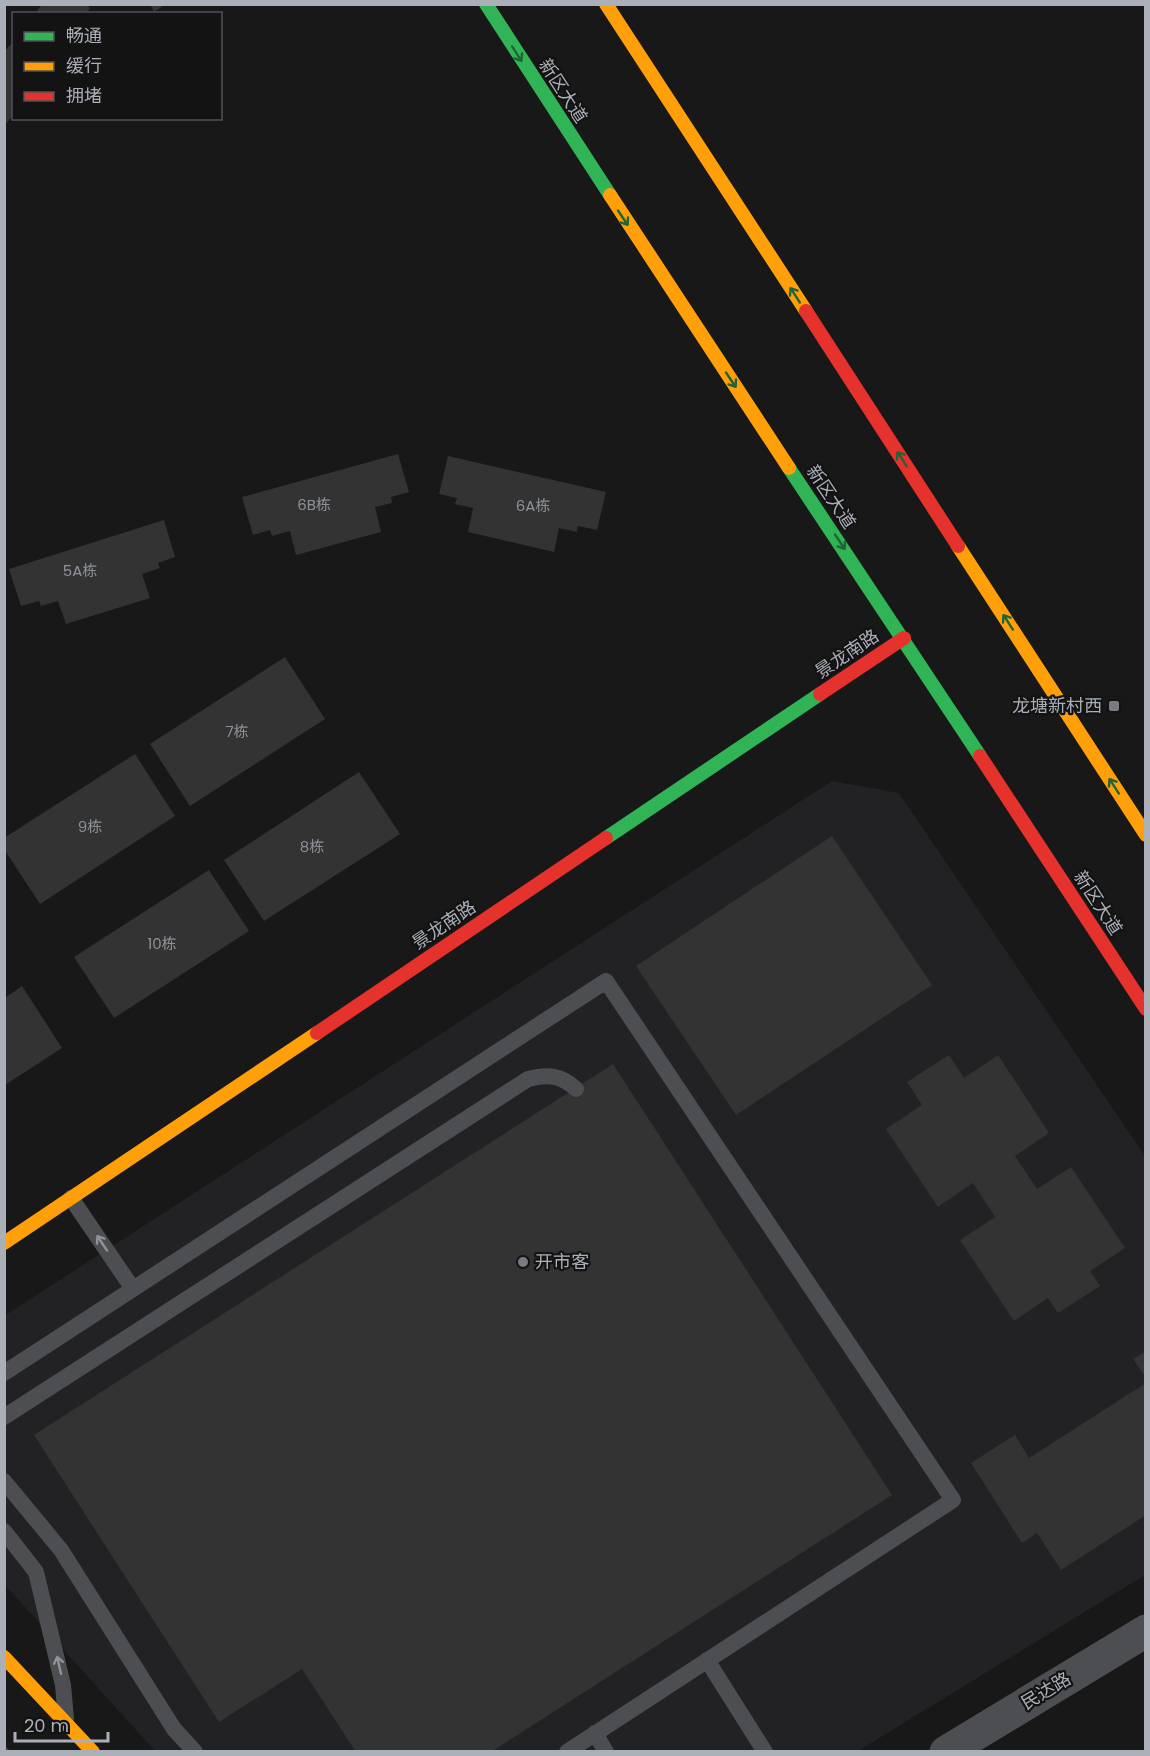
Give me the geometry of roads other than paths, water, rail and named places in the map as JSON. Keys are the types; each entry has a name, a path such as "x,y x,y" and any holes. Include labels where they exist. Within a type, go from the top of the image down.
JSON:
{"main road":[{"name":"新区大道","path":"486,4 609,197 904,638 1146,1009"},
{"path":"606,4 1146,835"},
{"name":"景龙南路","path":"4,1243 904,638"},
{"path":"4,1657 93,1752"}],"street":[{"name":"民达路","path":"946,1752 1146,1631"}],"lane":[{"path":"4,1372 606,981 953,1500 567,1752"},
{"path":"4,1417 528,1079 543,1075 558,1076 576,1089"},
{"path":"71,1198 133,1289"},
{"path":"4,1481 61,1550 174,1729 195,1752"},
{"path":"4,1531 36,1572 63,1685 67,1723"},
{"path":"707,1660 765,1752"},
{"path":"595,1733 606,1752"}],"place":[{"name":"龙塘新村西","path":"1114,706"},
{"name":"开市客","path":"523,1262"}]}
